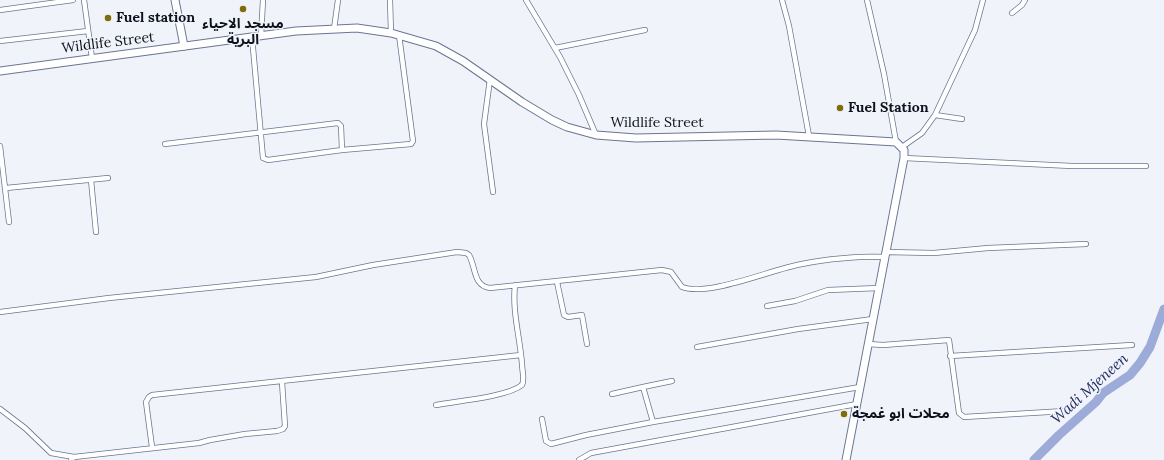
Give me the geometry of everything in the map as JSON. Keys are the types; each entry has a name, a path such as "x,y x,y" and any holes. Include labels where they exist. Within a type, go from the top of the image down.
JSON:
{"main road":[{"path":"175,0 184,46"},
{"name":"Wildlife Street","path":"0,71 252,37 357,28 391,33 436,46 490,78 522,102 552,120 567,127 596,135 622,138 741,135 809,136 896,142"},
{"path":"846,460 904,158 902,147 896,142"}],"street":[{"path":"0,10 73,0"},
{"path":"84,0 92,58"},
{"path":"261,36 263,0"},
{"path":"334,29 338,0"},
{"path":"390,0 391,33"},
{"path":"526,0 555,48 579,95 596,135"},
{"path":"782,0 789,26 809,136"},
{"path":"867,0 884,74 896,142"},
{"path":"902,147 922,133 935,115 975,30 983,0"},
{"path":"1012,13 1022,6 1025,0"},
{"path":"555,48 645,30"},
{"path":"0,41 88,31"},
{"path":"252,37 263,158 268,160 342,150 380,148 411,144 413,142 400,36"},
{"path":"490,78 484,124 493,192"},
{"path":"935,115 962,119"},
{"path":"165,144 338,124 341,126 342,150"},
{"path":"0,146 9,222"},
{"path":"904,158 1072,166 1146,166"},
{"path":"6,188 108,178"},
{"path":"91,180 96,232"},
{"path":"0,312 109,298 316,277 372,265 462,252 466,253 471,259 477,280 481,285 490,288 662,270 671,272 682,287 698,289 730,283 803,263 885,254 934,253 988,248 1086,244"},
{"path":"557,282 564,315 568,317 582,315 587,344"},
{"path":"436,404 494,395 519,388 523,382 514,293 515,286"},
{"path":"767,306 795,301 828,290 879,288"},
{"path":"697,347 829,324 873,319"},
{"path":"868,344 883,345 949,340 950,356 959,413 961,416 1065,411 1078,401"},
{"path":"950,356 1132,345"},
{"path":"152,447 146,402 149,396 521,355"},
{"path":"612,394 643,386 672,381"},
{"path":"0,409 25,428 51,453 72,458 152,447 199,443 283,429 285,426 282,382"},
{"path":"643,386 653,422"},
{"path":"542,419 546,441 551,444 586,434 860,387"},
{"path":"579,460 591,453 857,404"}],"waterway":[{"name":"Wadi Mjeneen","path":"1034,460 1096,402 1103,393 1130,375 1150,347 1164,309"}],"place":[{"name":"مسجد الاحياء البرية","path":"243,9"},
{"name":"Fuel station","path":"108,18"},
{"name":"Fuel Station","path":"840,108"},
{"name":"محلات ابو غمجة","path":"844,414"}]}
